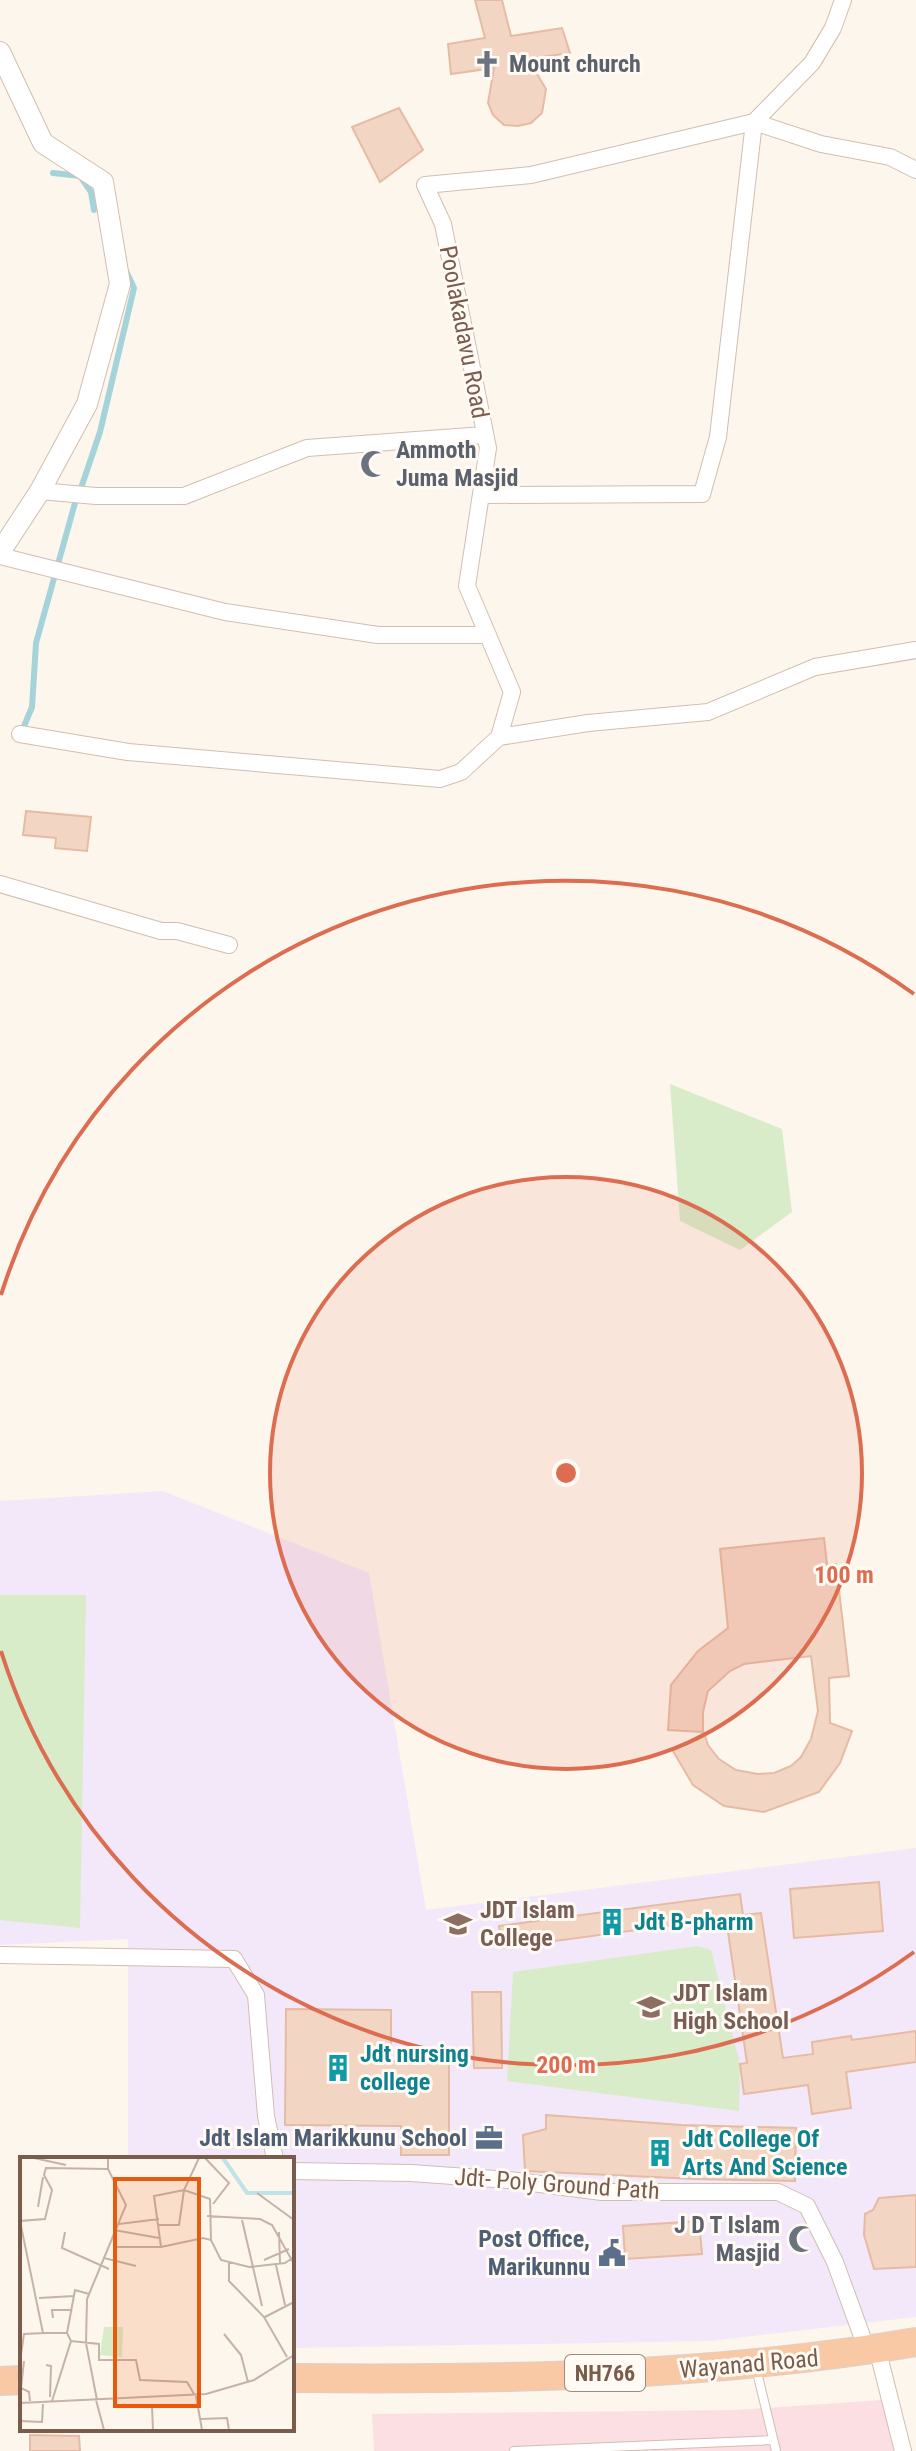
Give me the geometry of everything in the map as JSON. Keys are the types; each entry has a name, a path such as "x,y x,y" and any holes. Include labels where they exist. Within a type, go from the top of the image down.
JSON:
{"highway":[{"name":"Wayanad Road","path":"294,2378 401,2379 663,2372 754,2364 916,2342"},
{"path":"0,2381 20,2380"}],"street":[{"path":"481,495 702,494 718,437 754,122 812,63 833,28 843,0"},
{"path":"0,52 43,143 103,182 120,284 87,404 40,491 0,554 225,612 378,635 488,635"},
{"path":"754,122 821,144 890,157 916,170"},
{"name":"Poolakadavu Road","path":"499,737 512,692 467,586 488,448 443,224 425,185 531,175 754,122"},
{"path":"40,491 96,496 184,496 307,448 484,435"},
{"path":"20,734 128,752 440,779 461,772 499,737 588,723 708,712 815,667 916,650"},
{"path":"0,884 161,931 177,931 229,945"},
{"path":"0,1955 234,1959 256,1995 266,2116 275,2157"},
{"name":"Jdt- Poly Ground Path","path":"294,2171 411,2173 509,2180 602,2192 778,2192 807,2206 835,2262 872,2349 903,2451"}],"lane":[{"path":"754,2364 776,2451"},
{"path":"514,2451 773,2440"}],"shaded area":[{"name":"JDT Islam College","path":"163,1491 369,1573 426,1910 916,1848 916,2317 710,2341 294,2348 294,2157 128,2157 128,1939 0,1945 0,1501"},
{"path":"882,2400 894,2451 374,2451 372,2414 735,2410"}],"green space":[{"path":"670,1084 782,1129 792,1212 740,1250 680,1221"},
{"path":"0,1595 86,1595 80,1928 0,1920"},
{"path":"698,1946 711,1950 740,2064 739,2111 507,2081 513,1972"}],"building":[{"name":"Mount church","path":"475,0 502,0 511,36 562,28 570,53 528,59 546,89 542,113 531,123 504,125 493,115 488,103 494,68 451,74 448,44 485,38"},
{"path":"399,108 423,150 380,182 352,127"},
{"path":"26,811 91,817 87,851 55,848 56,838 23,835"},
{"path":"824,1538 827,1565 836,1564 849,1676 829,1678 830,1723 852,1731 840,1763 819,1792 764,1812 724,1806 693,1785 673,1751 704,1733 708,1745 719,1759 736,1770 774,1773 791,1766 801,1757 811,1739 818,1711 811,1656 744,1664 730,1671 708,1691 703,1712 703,1732 668,1730 671,1685 698,1651 728,1628 720,1549"},
{"path":"879,1882 883,1931 794,1938 790,1889"},
{"path":"740,1894 743,1915 761,1913 783,2058 813,2054 812,2042 916,2031 916,2062 846,2072 851,2108 812,2114 808,2085 744,2094 740,2064 747,2063 726,1918 502,1948 499,1926"},
{"path":"472,1992 501,1992 502,2068 474,2068"},
{"name":"Jdt nursing college","path":"286,2009 391,2010 391,2061 449,2061 449,2155 401,2155 401,2126 285,2125"},
{"name":"Jdt College Of Arts And Science","path":"546,2115 681,2125 796,2128 795,2181 525,2171 523,2135 546,2129"},
{"path":"916,2195 916,2267 874,2269 864,2235 865,2214 873,2210 879,2198"},
{"path":"699,2221 702,2254 625,2259 623,2226"},
{"path":"30,2435 79,2436 80,2451 30,2451"}],"waterway":[{"path":"53,173 80,176 91,192 94,210"},
{"path":"79,494 100,432 134,288 126,271"},
{"path":"22,731 32,707 36,643 75,503"}],"place":[{"name":"Mount church","path":"487,64"},
{"name":"Ammoth Juma Masjid","path":"374,464"},
{"name":"Jdt B-pharm","path":"612,1922"},
{"name":"JDT Islam College","path":"458,1924"},
{"name":"JDT Islam High School","path":"651,2007"},
{"name":"Jdt nursing college","path":"338,2068"},
{"name":"Jdt Islam Marikkunu School","path":"489,2138"},
{"name":"Jdt College Of Arts And Science","path":"660,2153"},
{"name":"J D T Islam Masjid","path":"802,2239"},
{"name":"Post Office, Marikunnu","path":"612,2253"}]}
